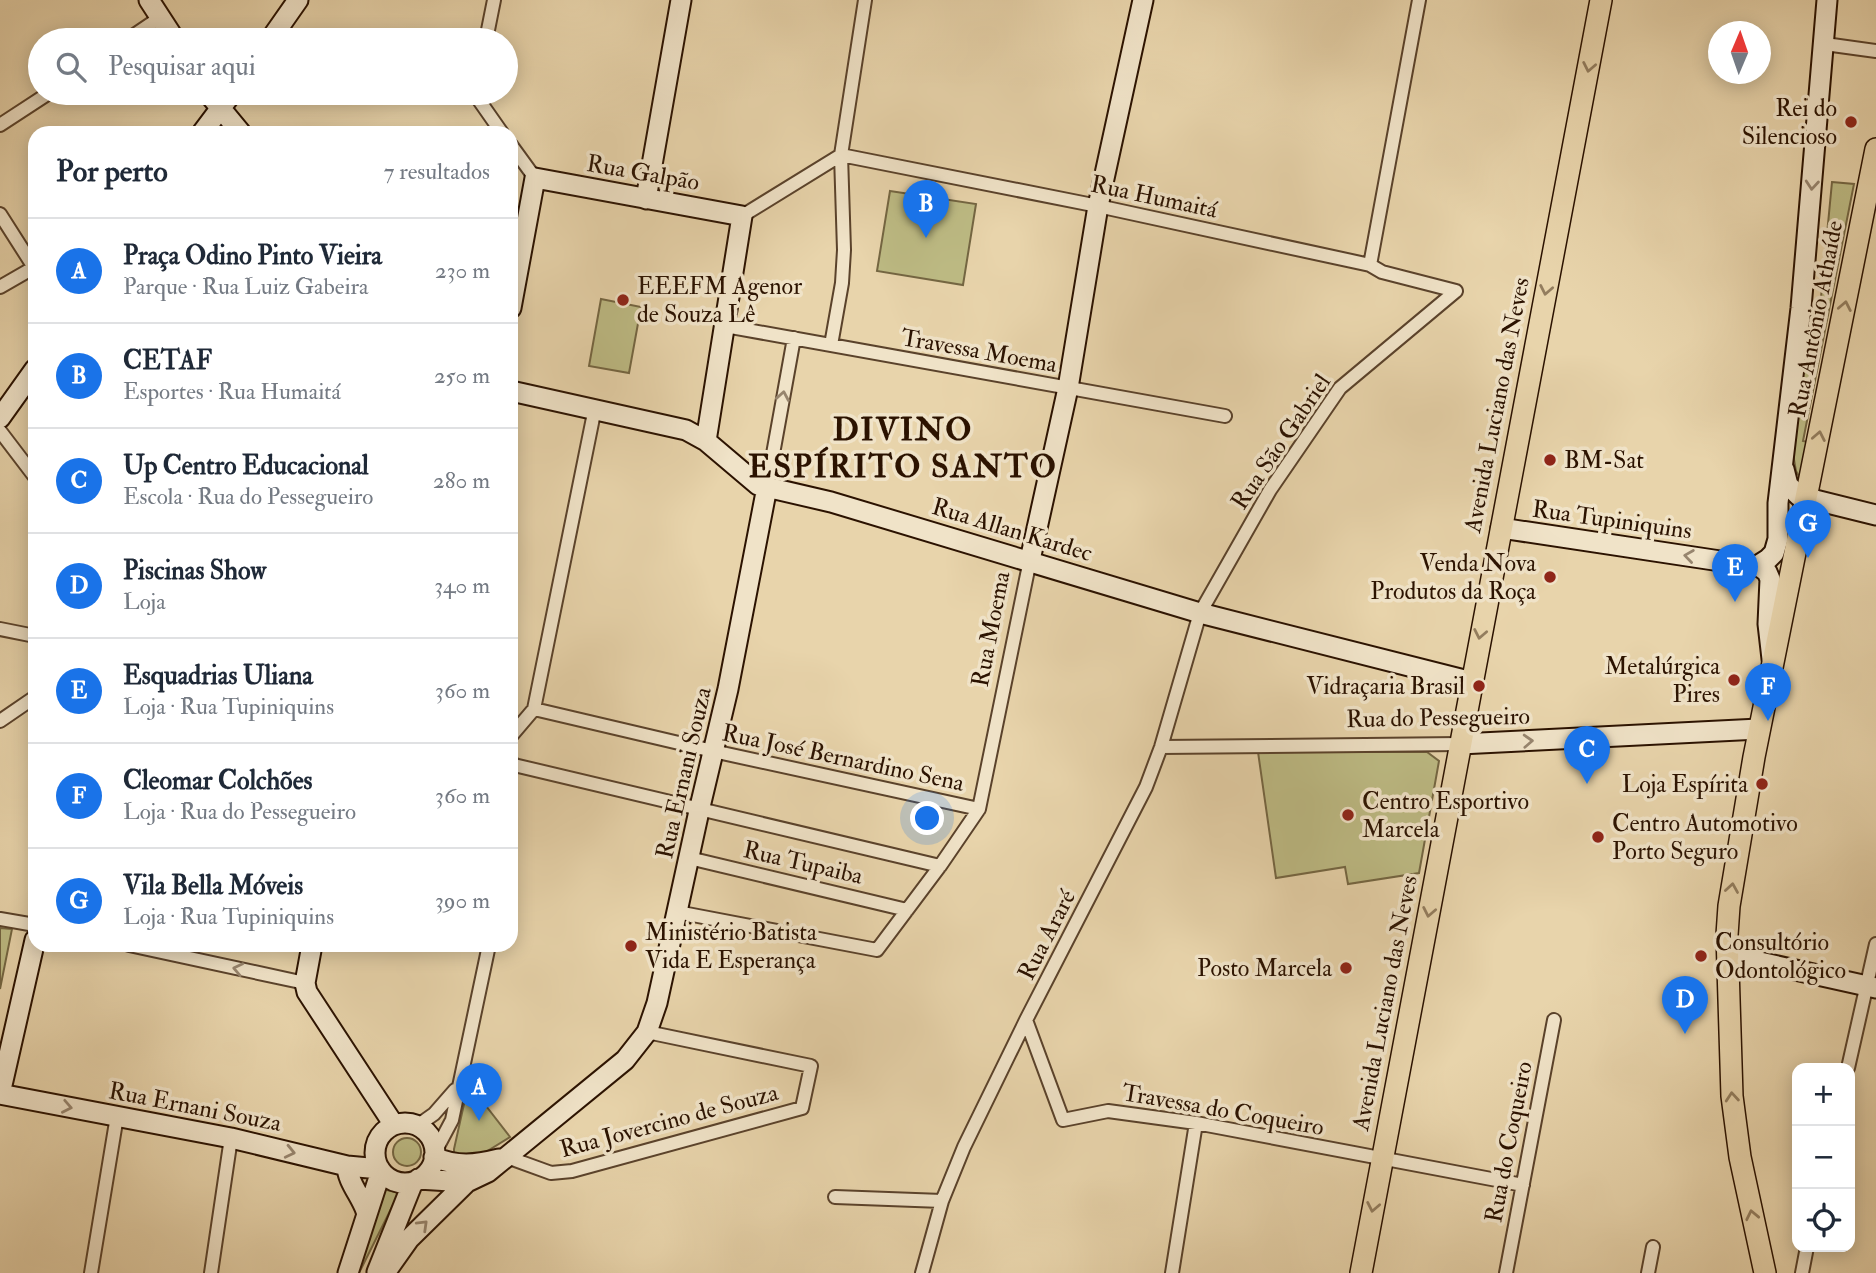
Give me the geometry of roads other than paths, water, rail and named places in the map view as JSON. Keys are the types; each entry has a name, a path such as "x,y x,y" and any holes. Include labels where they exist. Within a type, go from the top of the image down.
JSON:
{"main road":[{"name":"Avenida Luciano das Neves","path":"1360,1273 1601,0"},
{"name":"Rua Antônio Athaíde","path":"1765,1273 1733,1115 1728,956 1731,892 1759,729 1876,149"}],"street":[{"path":"149,0 168,28"},
{"path":"278,28 298,0"},
{"path":"488,28 494,0"},
{"path":"646,199 681,0"},
{"path":"831,345 842,283 844,250 841,155 865,0"},
{"name":"Rua Moema","path":"677,912 877,950 940,866 979,808 1068,388 1098,206 1143,0"},
{"path":"1370,265 1419,0"},
{"path":"1773,663 1768,635 1770,579 1767,572 1757,566 1768,559 1777,546 1779,531 1778,503 1801,308 1827,0"},
{"path":"145,28 161,17"},
{"path":"1825,44 1876,51"},
{"path":"0,125 30,105"},
{"path":"206,126 217,105"},
{"path":"225,105 237,126"},
{"path":"481,105 497,126"},
{"path":"518,155 535,178 518,261"},
{"path":"706,441 742,216 841,155"},
{"name":"Rua Humaitá","path":"841,155 1098,206 1370,265 1382,272 1456,291"},
{"name":"Rua Galpão","path":"535,178 742,216"},
{"path":"0,214 28,259"},
{"path":"0,287 28,272"},
{"name":"Rua São Gabriel","path":"1200,613 1269,490 1340,388 1456,291"},
{"name":"Travessa Moema","path":"725,326 1225,416"},
{"name":"Rua Ernani Souza","path":"385,1273 409,1239 467,1182 488,1172 625,1060 647,1032 657,1003 698,811 728,689 794,338"},
{"path":"0,418 28,381"},
{"name":"Rua Allan Kardec","path":"518,392 675,426 706,441 758,485 831,502 1200,613 1472,682"},
{"path":"518,728 534,709 595,408"},
{"path":"0,431 28,468"},
{"path":"1783,461 1788,485 1799,496 1876,515"},
{"name":"Rua Tupiniquins","path":"1501,528 1757,566"},
{"name":"Rua Araré","path":"922,1273 942,1201 964,1147 1026,1020 1146,788 1161,747 1200,613"},
{"path":"0,629 28,635"},
{"path":"0,720 28,702"},
{"name":"Rua José Bernardino Sena","path":"534,709 713,751 979,808"},
{"name":"Rua do Pessegueiro","path":"1161,747 1460,744 1759,729"},
{"path":"518,766 698,811 940,866"},
{"name":"Rua Tupaiba","path":"689,858 907,910"},
{"path":"0,919 28,924"},
{"path":"1849,1063 1871,987 1876,944"},
{"path":"0,1094 32,952"},
{"path":"161,952 305,983"},
{"path":"312,952 305,983 310,996 394,1125"},
{"path":"376,1273 415,1180 430,1168 434,1154 452,1120 487,952"},
{"path":"1728,956 1871,987"},
{"name":"Travessa do Coqueiro","path":"1026,1020 1063,1120 1108,1111 1196,1124 1523,1185"},
{"name":"Rua do Coqueiro","path":"1506,1273 1554,1020"},
{"name":"Rua Jovercino de Souza","path":"507,1157 551,1173 572,1171 802,1108 811,1066 647,1032"},
{"path":"417,1126 443,1105 458,1087"},
{"name":"Rua Ernani Souza","path":"0,1094 231,1138 347,1166 380,1170"},
{"path":"92,1273 117,1116"},
{"path":"434,1154 429,1136 417,1126 405,1123 394,1125 380,1136 375,1148 380,1170 395,1181 467,1182"},
{"path":"1172,1273 1196,1124"},
{"path":"211,1273 231,1138"},
{"name":"Rua Ernani Souza","path":"434,1154 452,1164 465,1166 507,1157"},
{"path":"347,1166 347,1174 359,1192 366,1211"},
{"path":"348,1273 380,1170"},
{"path":"835,1197 942,1201"},
{"path":"1648,1273 1653,1247"},
{"path":"1802,1273 1806,1252"}],"place":[{"name":"Rei do Silencioso","path":"1851,122"},
{"name":"CETAF","path":"926,238"},
{"name":"EEEFM Agenor de Souza Lê","path":"623,300"},
{"name":"BM-Sat","path":"1550,460"},
{"name":"Vila Bella Móveis","path":"1808,558"},
{"name":"Venda Nova Produtos da Roça","path":"1550,577"},
{"name":"Esquadrias Uliana","path":"1735,602"},
{"name":"Metalúrgica Pires","path":"1734,680"},
{"name":"Vidraçaria Brasil","path":"1479,686"},
{"name":"Cleomar Colchões","path":"1768,721"},
{"name":"Up Centro Educacional","path":"1587,784"},
{"name":"Loja Espírita","path":"1762,784"},
{"name":"Centro Esportivo Marcela","path":"1348,815"},
{"name":"Centro Automotivo Porto Seguro","path":"1598,837"},
{"name":"Ministério Batista Vida E Esperança","path":"631,946"},
{"name":"Consultório Odontológico","path":"1701,956"},
{"name":"Posto Marcela","path":"1346,968"},
{"name":"Piscinas Show","path":"1685,1034"},
{"name":"Praça Odino Pinto Vieira","path":"479,1121"}],"district":[{"name":"DIVINO ESPÍRITO SANTO","path":"903,448"}]}
